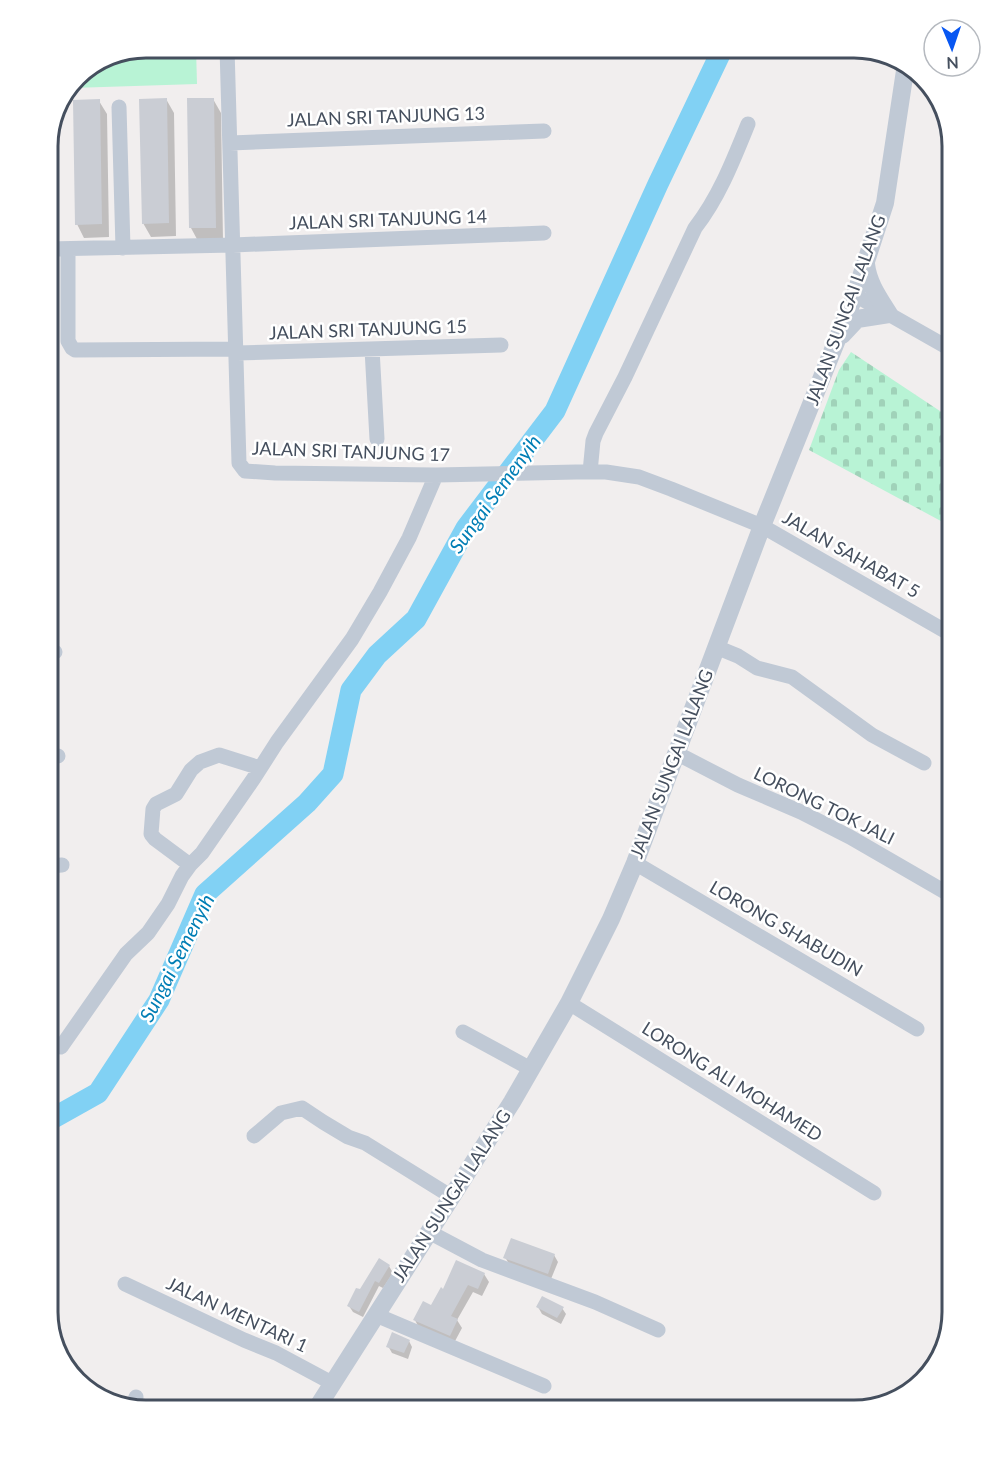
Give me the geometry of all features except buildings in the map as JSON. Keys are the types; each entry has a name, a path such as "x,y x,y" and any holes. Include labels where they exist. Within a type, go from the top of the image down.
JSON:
{"street":[{"name":"JALAN SRI TANJUNG 17","path":"227,59 239,463 245,471 436,475 606,472 639,477 762,526"},
{"name":"JALAN SUNGAI LALANG","path":"322,1400 512,1102 569,1004 610,919 634,863 762,526 855,295 885,203 904,75"},
{"path":"119,107 123,248"},
{"path":"590,472 596,433 695,228 707,213 729,172 748,124"},
{"name":"JALAN SRI TANJUNG 13","path":"230,143 544,131"},
{"name":"JALAN SRI TANJUNG 14","path":"59,249 544,233"},
{"name":"JALAN SRI TANJUNG 15","path":"68,249 69,341 75,351 236,351 501,345"},
{"path":"866,262 867,276 889,314"},
{"path":"855,295 942,344"},
{"path":"837,340 857,319 889,314"},
{"path":"372,349 377,439"},
{"path":"61,1047 126,954 148,933 168,904 182,876 202,853 357,630 409,538 436,475"},
{"name":"JALAN SAHABAT 5","path":"762,526 942,629"},
{"path":"716,647 738,656 756,668 792,677 872,735 924,763"},
{"name":"LORONG TOK JALI","path":"676,753 738,785 801,812 850,837 942,890"},
{"path":"190,865 155,839 152,834 153,809 156,804 176,794 191,770 200,762 219,754 260,768"},
{"name":"LORONG SHABUDIN","path":"634,863 917,1029"},
{"name":"LORONG ALI MOHAMED","path":"569,1004 874,1194"},
{"path":"463,1032 531,1069"},
{"path":"254,1136 281,1113 302,1108 348,1137 365,1143 452,1197"},
{"path":"429,1232 482,1260 595,1302 658,1330"},
{"name":"JALAN MENTARI 1","path":"125,1284 276,1353 332,1383"},
{"path":"375,1315 544,1386"}],"green space":[{"path":"135,59 196,59 197,84 82,88 103,70"},
{"path":"851,352 942,412 942,522 809,450 839,370"}],"waterway":[{"name":"Sungai Semenyih","path":"59,1115 98,1093 159,1000 205,894 307,803 333,774 351,690 377,655 416,619 466,528 555,411 718,59"}]}
